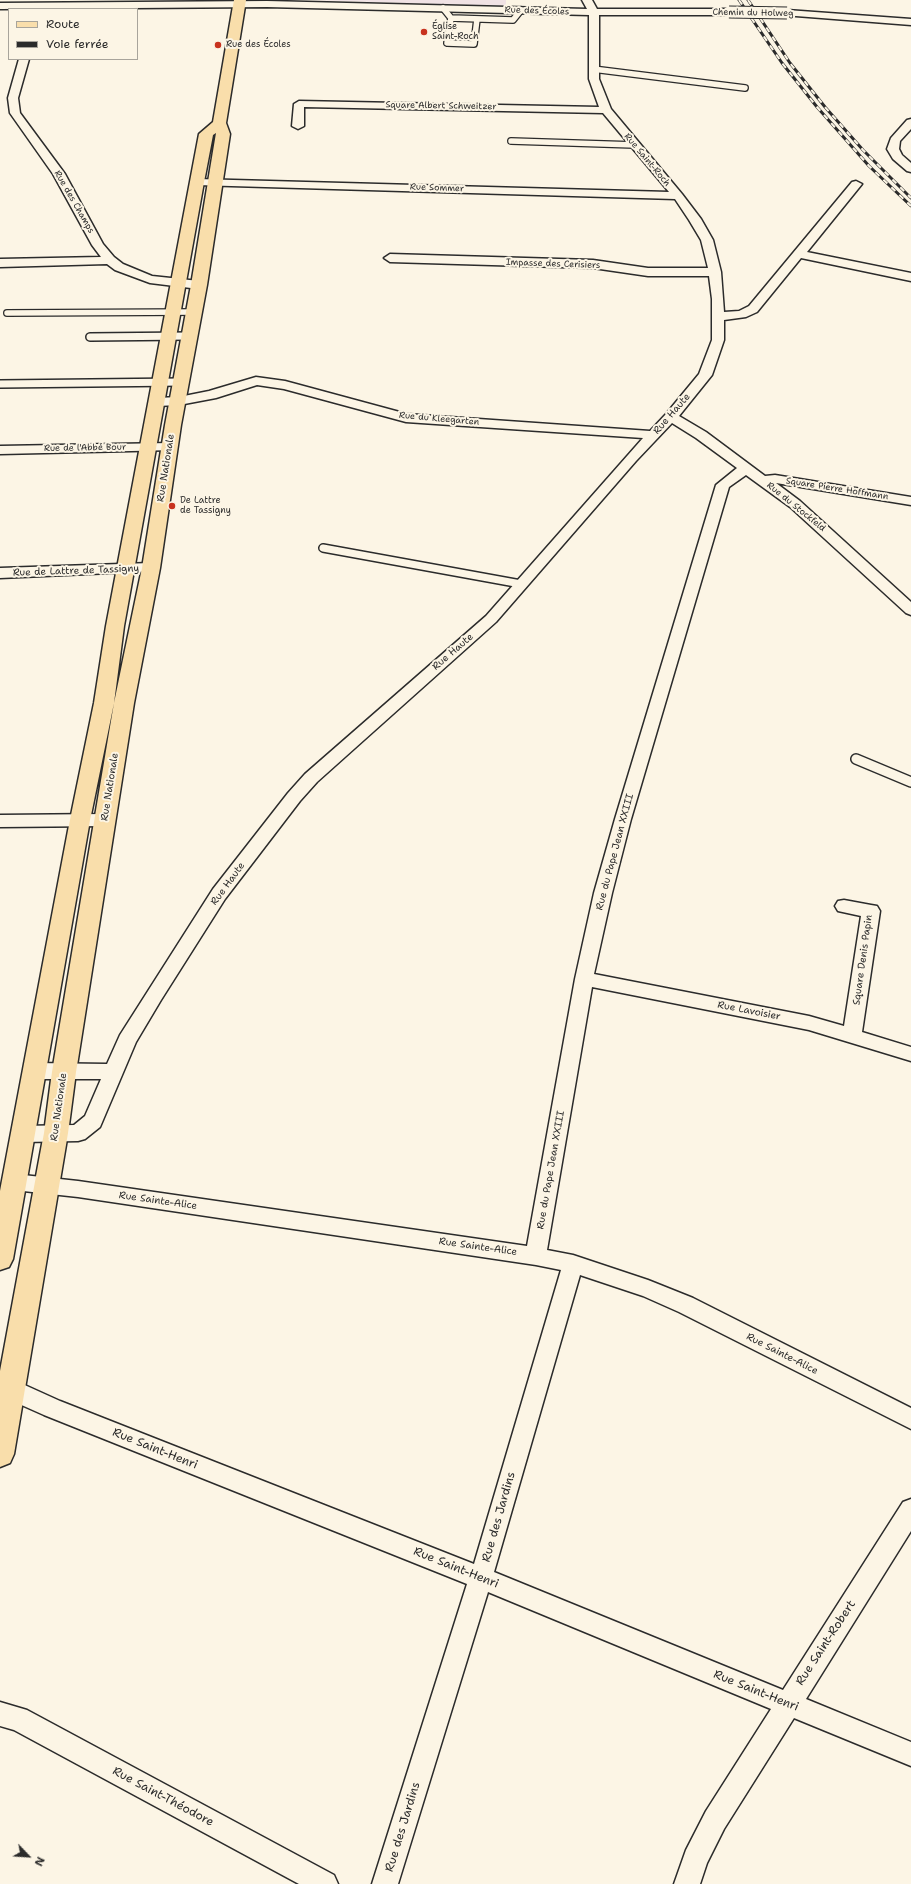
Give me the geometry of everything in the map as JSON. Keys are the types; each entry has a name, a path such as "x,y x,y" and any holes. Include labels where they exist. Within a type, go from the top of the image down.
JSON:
{"main road":[{"name":"Rue Nationale","path":"0,1259 80,820 104,703 126,569 161,382 168,336 179,284 206,182 223,134 219,123 240,2"},
{"name":"Rue Nationale","path":"0,1454 5,1388 56,1133 64,1072 124,702 151,568 170,447 195,312 199,285 206,182"},
{"path":"104,703 124,702"}],"street":[{"name":"Rue Saint-Roch","path":"588,0 594,12 594,79 606,110 678,196 695,219 707,240 716,272 718,316"},
{"name":"Rue des Écoles","path":"0,6 40,4 168,6 240,2 594,12"},
{"name":"Chemin du Holweg","path":"594,12 787,12 911,22"},
{"name":"Rue des Champs","path":"24,60 13,98 15,113 59,174 98,245 110,260 119,267 150,279 179,284 199,285"},
{"name":"Square Albert Schweitzer","path":"298,126 299,104 606,110"},
{"path":"911,122 895,140 893,149 897,157 911,169"},
{"name":"Rue Sommer","path":"206,182 678,196"},
{"path":"718,316 742,314 753,309 800,254 856,184"},
{"path":"800,254 911,277"},
{"name":"Impasse des Cerisiers","path":"390,258 593,264 648,272 716,272"},
{"path":"0,263 110,260"},
{"name":"Rue Haute","path":"23,1134 78,1133 92,1121 127,1040 154,995 215,901 294,797 311,778 490,619 631,458 671,417 705,375 718,340 718,316"},
{"name":"Rue du Kleegarten","path":"157,402 180,391 211,395 256,381 285,386 406,418 654,434"},
{"name":"Rue du Stockfeld","path":"671,417 701,435 811,517 911,610"},
{"name":"Rue de l'Abbé Bour","path":"0,450 170,447"},
{"name":"Rue du Pape Jean XXIII","path":"536,1256 584,979 603,893 621,826 723,485 746,468"},
{"name":"Square Pierre Hoffmann","path":"762,480 775,480 911,502"},
{"name":"Rue de Lattre de Tassigny","path":"0,573 151,568"},
{"path":"0,821 105,820"},
{"name":"Square Denis Papin","path":"844,906 870,911 852,1035"},
{"name":"Rue Lavoisier","path":"584,979 779,1017 852,1035 911,1054"},
{"path":"34,1071 113,1072"},
{"name":"Rue Sainte-Alice","path":"14,1182 78,1189 536,1256 573,1264 648,1289 686,1305 911,1419"},
{"name":"Rue des Jardins","path":"385,1884 481,1578 573,1264"},
{"name":"Rue Saint-Henri","path":"5,1388 59,1411 481,1578 911,1754"},
{"name":"Rue Saint-Robert","path":"687,1884 695,1859 715,1820 911,1510"},
{"name":"Rue Saint-Théodore","path":"0,1714 18,1719 325,1884"}],"lane":[{"path":"443,8 451,18 447,43 474,44 477,19"},
{"path":"451,18 513,20 521,10"},
{"path":"593,68 745,88"},
{"path":"511,141 634,145"},
{"path":"7,314 195,312"},
{"path":"90,337 190,336"},
{"path":"0,384 161,382 180,391"},
{"path":"323,548 521,584"},
{"path":"856,759 911,782"}],"shaded area":[{"path":"307,0 506,0 506,6"}],"railway":[{"path":"739,0 782,63 817,107 869,166 911,206"},
{"path":"748,0 790,63 825,107 863,150 911,198"}],"place":[{"name":"Église Saint-Roch","path":"424,32"},
{"name":"Rue des Écoles","path":"218,45"},
{"name":"De Lattre de Tassigny","path":"172,506"}]}
